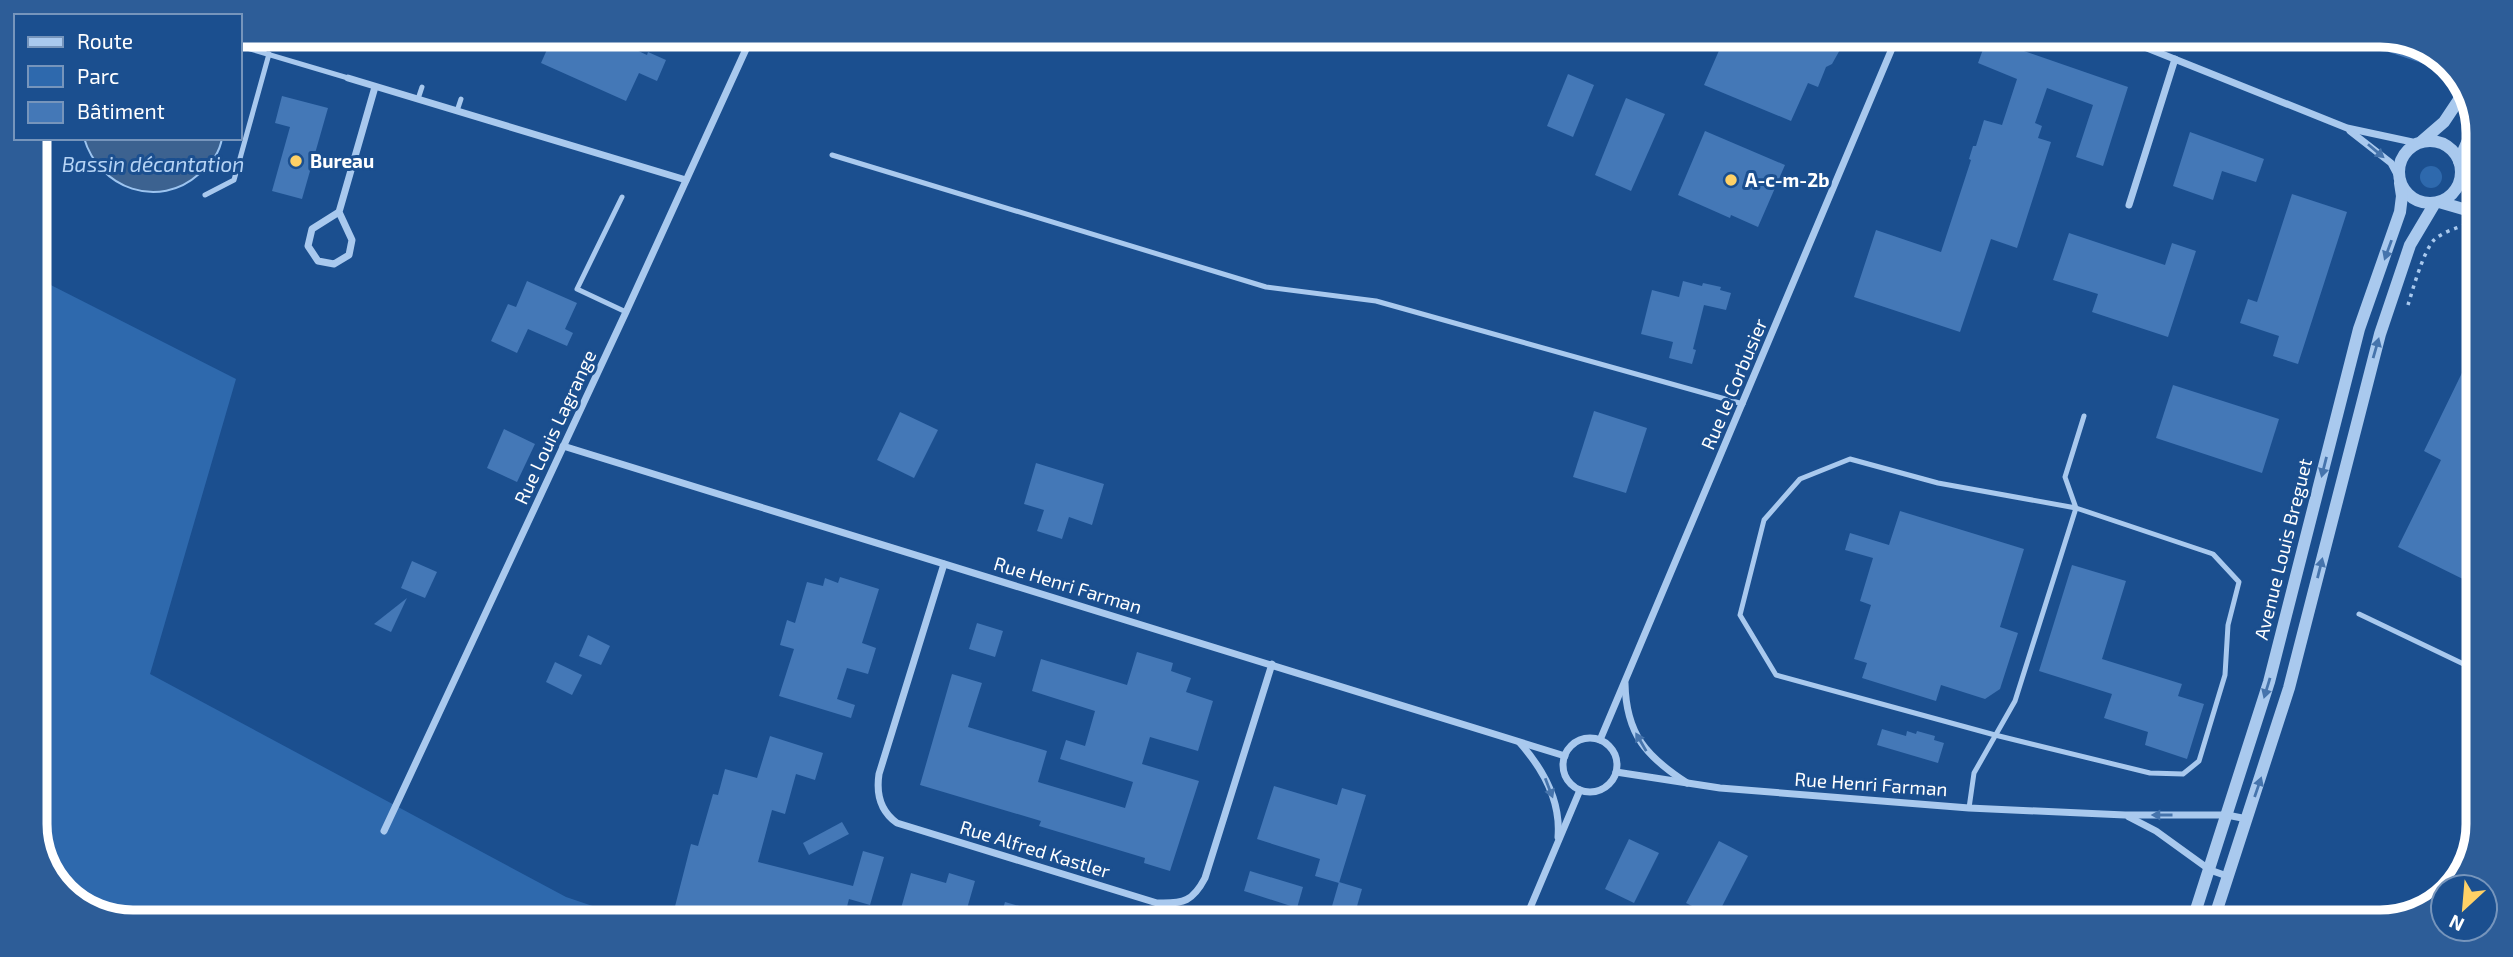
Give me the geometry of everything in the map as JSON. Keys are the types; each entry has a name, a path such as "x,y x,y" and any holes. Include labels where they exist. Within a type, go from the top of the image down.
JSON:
{"street":[{"name":"Rue Louis Lagrange","path":"384,831 747,47"},
{"name":"Rue le Corbusier","path":"1600,740 1893,47"},
{"path":"2145,47 2347,128 2419,142 2440,142 2455,153 2466,183"},
{"path":"2129,205 2175,59"},
{"path":"348,78 686,180"},
{"path":"339,212 312,229 308,246 318,261 334,264 349,255 352,240 339,212 375,87"},
{"path":"2400,181 2398,169 2404,154 2444,122 2459,100"},
{"path":"2347,128 2391,163 2406,193 2414,199 2466,210"},
{"path":"2459,161 2466,145"},
{"path":"2217,910 2289,688 2380,334 2410,245 2437,203 2454,192 2461,175"},
{"name":"Avenue Louis Breguet","path":"2196,910 2286,618 2359,329 2400,212 2400,181"},
{"name":"Rue Henri Farman","path":"563,446 1564,756"},
{"name":"Rue Alfred Kastler","path":"944,564 879,774 876,790 888,817 897,823 1157,903 1186,901 1197,893 1205,878 1272,664"},
{"path":"1625,679 1629,710 1640,743 1661,766 1689,785"},
{"path":"1585,738 1600,740 1615,753 1616,772 1609,785 1601,790 1580,790 1569,782 1564,774 1564,756 1576,741 1585,738"},
{"path":"1518,741 1531,755 1552,793 1558,830 1557,844"},
{"name":"Rue Henri Farman","path":"1616,772 1689,785 1969,808 2125,815 2227,815 2246,819"},
{"path":"1529,910 1580,790"},
{"name":"Rue Henri Farman","path":"2125,815 2156,831 2210,870 2227,876"}],"lane":[{"path":"244,47 348,78"},
{"path":"205,195 234,180 269,54"},
{"path":"418,99 422,87"},
{"path":"457,111 461,99"},
{"path":"832,155 1266,287 1376,302 1744,404"},
{"path":"622,197 578,289 626,312"},
{"path":"1969,808 1974,773 2015,701 2076,508 2065,477 2084,416"},
{"path":"1850,459 1937,483 2076,508 2213,554 2239,582 2228,625 2225,675 2199,761 2183,774 2150,773 1995,735 1776,675 1740,615 1764,520 1800,479 1850,459"},
{"path":"2359,614 2466,665"}],"green space":[{"path":"2431,166 2439,169 2442,177 2439,185 2431,188 2423,185 2420,177 2423,169"},
{"path":"47,283 236,379 150,674 566,897 604,910 134,910 106,905 90,898 65,876 54,857 47,829"}],"water":[{"name":"Bassin décantation","path":"85,140 221,140 207,167 183,185 166,191 132,189 116,181 92,156"}],"building":[{"path":"548,47 630,47 666,60 657,81 639,73 626,101 541,63"},
{"path":"1721,47 1842,47 1832,64 1826,67 1818,87 1808,83 1791,121 1704,85"},
{"path":"1984,47 2013,47 2128,87 2103,166 2076,157 2093,105 2047,88 2035,123 2042,126 2038,138 2051,142 2017,248 1991,239 1960,332 1854,297 1876,230 1941,252 1971,160 1969,159 1973,146 1976,146 1984,120 2002,125 2017,79 1978,63"},
{"path":"2374,47 2407,52 2434,67"},
{"path":"1568,74 1594,85 1573,137 1547,126"},
{"name":"Bureau","path":"282,96 328,108 302,199 272,191 290,127 275,123"},
{"path":"1626,98 1665,114 1631,191 1595,175"},
{"name":"A-c-m-2b","path":"1705,131 1785,165 1758,227 1678,195"},
{"path":"2190,132 2264,159 2256,182 2222,171 2213,200 2173,186"},
{"path":"2292,194 2347,212 2298,364 2273,356 2279,336 2240,323 2248,299 2257,302"},
{"path":"2069,233 2165,265 2172,243 2196,251 2168,337 2092,312 2098,294 2053,280"},
{"path":"527,281 577,303 565,329 573,333 567,346 528,329 517,353 491,341 508,304 516,307"},
{"path":"1683,281 1721,287 1720,290 1731,293 1726,310 1704,305 1692,364 1669,358 1673,342 1641,334 1652,290 1679,297"},
{"path":"2466,365 2466,581 2398,547 2441,460 2424,451"},
{"path":"2173,385 2279,419 2262,473 2156,438"},
{"path":"1594,411 1647,428 1626,493 1573,477"},
{"path":"900,412 938,430 914,478 877,460"},
{"path":"504,429 535,444 517,482 487,468"},
{"path":"1036,463 1104,484 1092,525 1069,517 1062,539 1037,531 1044,510 1024,504"},
{"path":"1900,511 2024,549 2000,627 2018,633 2000,689 1985,699 1941,685 1936,701 1862,678 1867,663 1854,659 1871,605 1860,601 1873,558 1845,550 1850,533 1889,545"},
{"path":"412,561 437,572 425,598 401,588"},
{"path":"2072,565 2126,581 2102,659 2182,684 2178,696 2204,704 2187,759 2145,745 2148,732 2104,718 2112,694 2039,671"},
{"path":"840,577 879,589 862,643 876,648 868,674 847,668 837,699 855,705 851,718 779,696 794,649 780,645 787,620 795,623 807,582 823,586 825,578 838,583"},
{"path":"407,598 391,632 374,624"},
{"path":"977,623 1003,631 995,657 969,649"},
{"path":"588,635 610,646 601,665 579,656"},
{"path":"1137,652 1173,663 1171,671 1191,678 1186,692 1213,701 1198,751 1150,737 1142,764 1199,781 1170,871 1144,863 1145,858 1039,826 1041,821 920,785 952,674 982,683 968,727 1047,751 1038,782 1125,808 1133,782 1060,759 1066,740 1085,746 1095,711 1032,691 1041,659 1127,685"},
{"path":"555,662 582,675 572,695 546,682"},
{"path":"1882,729 1906,736 1907,731 1916,734 1917,731 1935,736 1934,740 1944,743 1938,763 1877,745"},
{"path":"770,736 823,753 815,780 796,774 785,814 772,810 758,862 853,886 863,851 884,857 870,905 849,899 846,910 771,910 759,907 758,910 674,910 691,844 698,846 713,794 718,795 725,769 757,778"},
{"path":"1274,786 1337,805 1342,788 1366,795 1339,883 1315,876 1320,859 1257,839"},
{"path":"842,822 849,834 809,855 803,843"},
{"path":"1629,839 1659,853 1634,903 1605,889"},
{"path":"1719,841 1748,856 1720,910 1700,910 1686,903"},
{"path":"1250,871 1303,887 1297,908 1244,891"},
{"path":"911,873 946,883 949,873 975,881 967,910 901,910"},
{"path":"1339,882 1362,889 1356,910 1331,910"},
{"path":"1005,902 1034,910 1003,910"}],"place":[{"name":"Bureau","path":"296,161"},
{"name":"A-c-m-2b","path":"1731,180"}]}
